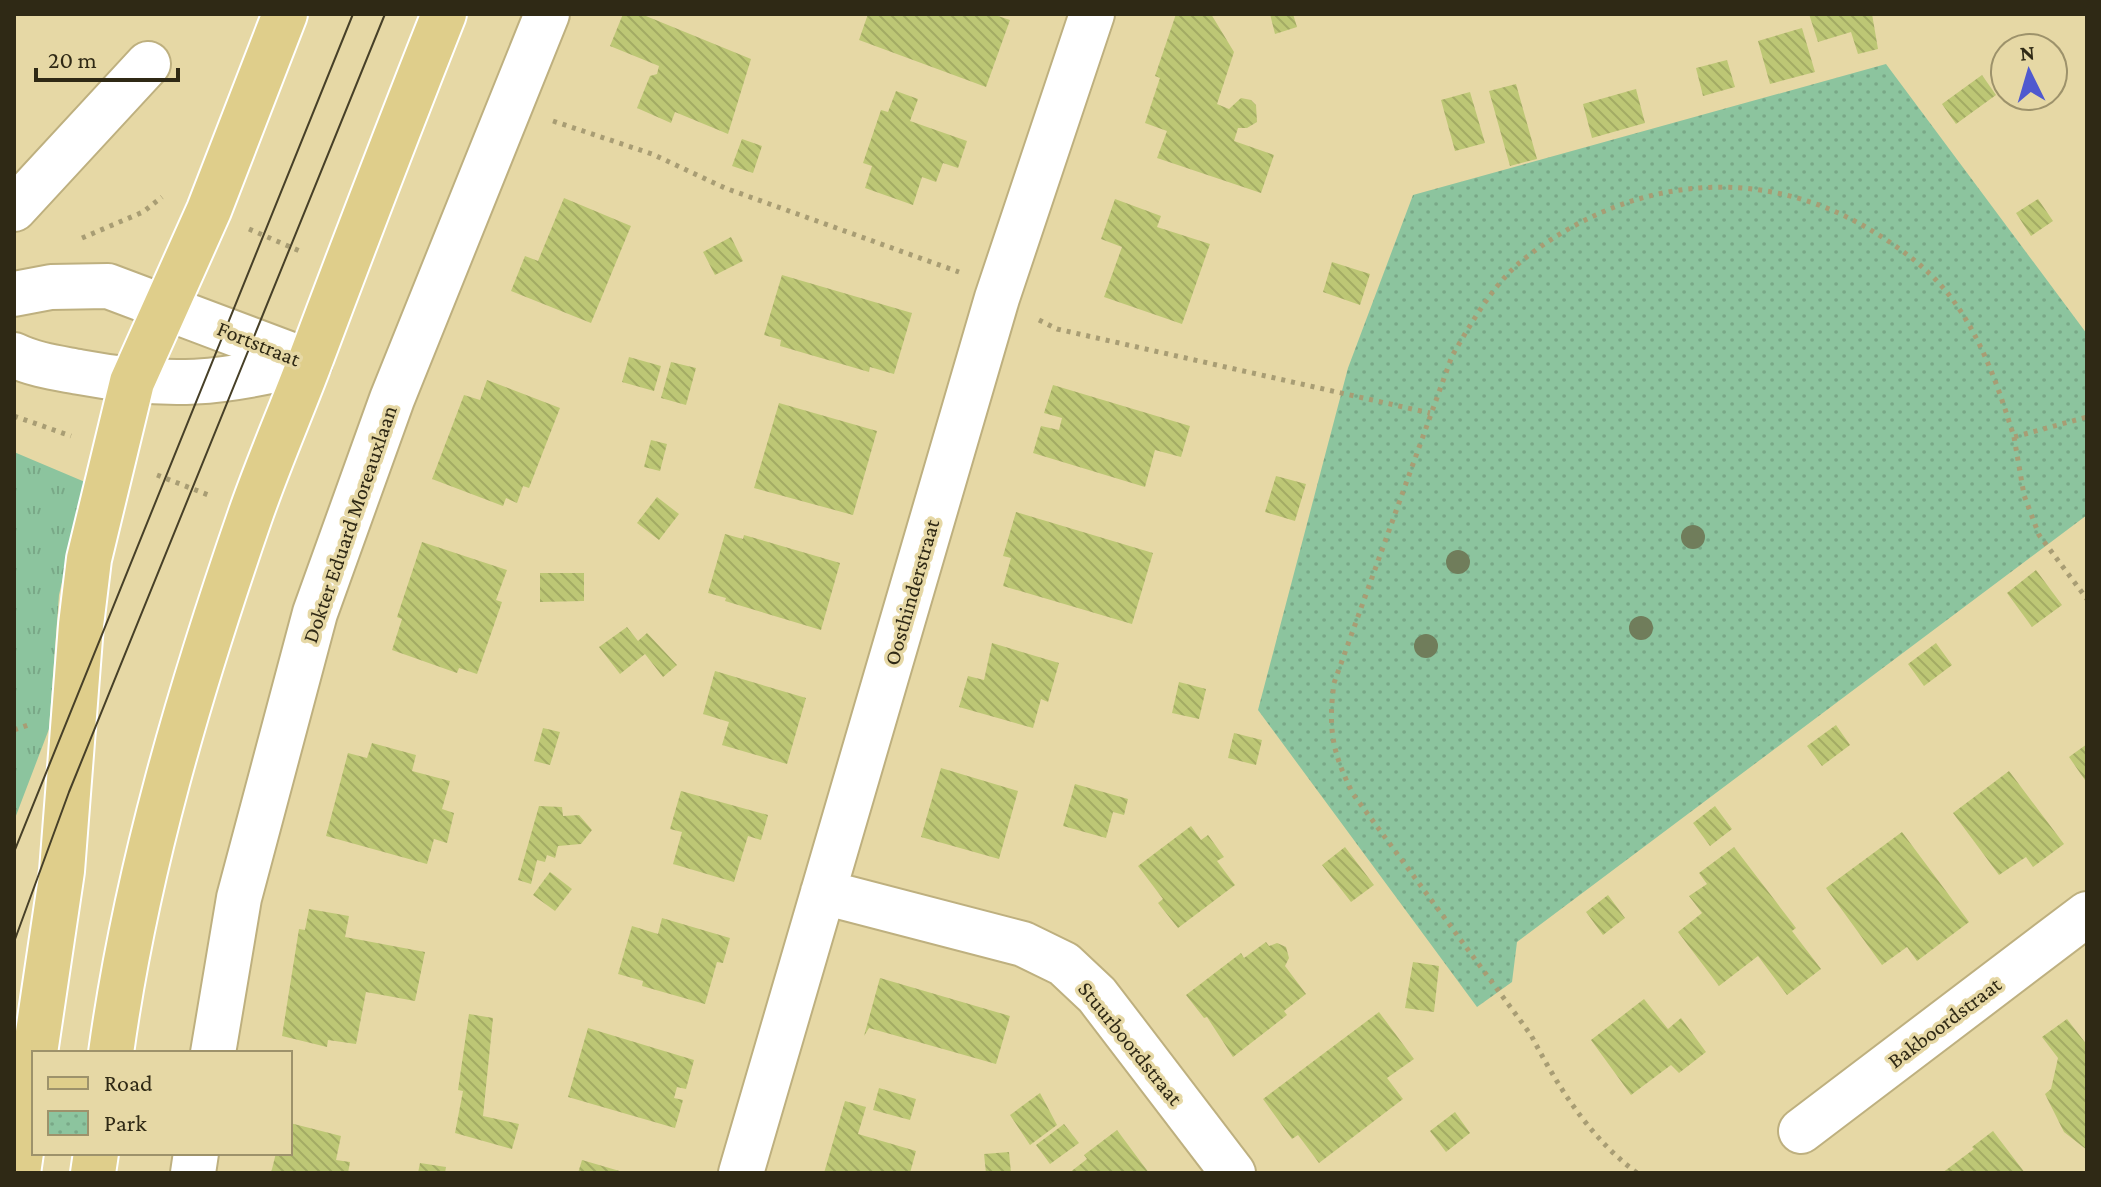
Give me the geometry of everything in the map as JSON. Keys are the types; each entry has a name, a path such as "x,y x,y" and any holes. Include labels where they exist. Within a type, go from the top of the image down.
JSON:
{"main road":[{"path":"35,1051 62,871 89,559 132,382 209,210 285,14"},
{"path":"111,1051 131,937 177,753 251,512 444,14"},
{"path":"18,1173 32,1076"}],"street":[{"name":"Dokter Eduard Moreauxlaan","path":"213,1051 239,898 315,613 392,399 547,14"},
{"name":"Oosthinderstraat","path":"741,1173 997,298 1092,14"},
{"path":"14,209 148,64"},
{"name":"Fortstraat","path":"14,294 108,286 310,362"},
{"name":"Fortstraat","path":"14,355 54,368 132,382 227,381 310,362"},
{"name":"Stuurboordstraat","path":"823,892 1023,944 1064,964 1097,995 1233,1173"},
{"name":"Bakboordstraat","path":"1801,1131 2087,914"}],"path":[{"path":"510,107 652,154 725,188 963,274 997,298 1057,329 1430,413"},
{"path":"1637,1173 1583,1122 1553,1078 1531,1035 1353,794 1336,761 1329,721 1334,683 1452,356 1479,309 1522,260 1573,225 1636,198 1707,187 1776,190 1839,211 1894,244 1945,289 1977,338 2014,437 2024,495 2039,535 2087,599"},
{"path":"73,287 66,260 76,241 143,212 164,195 209,210"},
{"path":"14,416 74,438"},
{"path":"2014,437 2087,417"}],"green space":[{"path":"1886,64 2087,334 2087,515 1517,942 1512,982 1477,1007 1258,710 1348,368 1413,195"},
{"path":"14,452 85,482 59,595 49,729 14,821"}],"building":[{"path":"623,14 641,14 751,59 728,134 675,112 671,123 637,108 650,76 657,74 659,66 610,46"},
{"path":"868,14 992,14 1010,20 986,87 859,40"},
{"path":"1176,14 1211,14 1234,52 1217,104 1229,109 1241,98 1251,100 1256,105 1257,122 1247,128 1238,128 1234,141 1274,155 1261,193 1157,158 1167,131 1145,123 1160,78 1155,76"},
{"path":"1270,14 1293,14 1297,27 1275,34"},
{"path":"1809,14 1872,14 1878,49 1858,54 1851,32 1818,42"},
{"path":"1802,28 1815,72 1770,84 1758,41"},
{"path":"1727,60 1735,87 1703,96 1696,68"},
{"path":"1982,75 1989,85 1989,100 1956,124 1942,104"},
{"path":"1516,84 1537,159 1510,166 1489,91"},
{"path":"1636,89 1645,123 1592,138 1583,104"},
{"path":"896,91 918,99 910,121 967,141 958,168 943,163 936,182 922,177 913,205 865,188 872,166 863,163 881,110 888,112"},
{"path":"1470,92 1485,143 1455,151 1441,100"},
{"path":"742,139 762,146 753,173 732,166"},
{"path":"564,198 631,226 591,323 511,291 525,256 538,261"},
{"path":"1115,199 1161,216 1157,227 1210,244 1182,324 1104,297 1122,247 1101,239"},
{"path":"2038,199 2053,221 2031,236 2016,213"},
{"path":"731,237 743,261 715,275 703,252"},
{"path":"1332,262 1370,274 1360,305 1323,292"},
{"path":"782,275 912,313 894,374 870,367 869,372 780,346 781,340 764,335"},
{"path":"629,357 661,366 654,391 622,382"},
{"path":"671,362 696,368 686,405 661,398"},
{"path":"487,380 560,408 529,488 523,486 517,503 506,498 503,506 432,479 464,395 480,400"},
{"path":"1053,385 1190,426 1181,457 1155,450 1145,487 1033,453 1041,426 1059,430 1062,418 1044,413"},
{"path":"779,403 877,431 853,515 754,488"},
{"path":"651,440 667,444 660,471 644,467"},
{"path":"1276,476 1306,484 1295,521 1265,512"},
{"path":"657,497 679,514 659,540 637,523"},
{"path":"1016,512 1153,553 1132,624 1003,586 1011,558 1003,556"},
{"path":"725,534 743,539 744,535 840,563 821,630 708,593"},
{"path":"422,542 507,570 496,600 502,602 477,674 459,668 457,673 392,650 402,619 397,617"},
{"path":"2036,570 2062,605 2032,627 2007,593"},
{"path":"540,573 584,573 584,601 540,602"},
{"path":"627,627 638,641 647,633 677,665 663,677 645,654 620,674 599,647"},
{"path":"992,643 1059,663 1048,702 1041,699 1033,728 959,707 968,676 984,680"},
{"path":"1936,643 1952,665 1924,686 1908,664"},
{"path":"715,671 806,698 787,764 722,745 729,722 703,714"},
{"path":"1179,682 1206,689 1199,719 1172,713"},
{"path":"1836,725 1850,745 1822,766 1807,746"},
{"path":"543,728 560,732 550,765 534,761"},
{"path":"1234,733 1262,740 1256,765 1228,758"},
{"path":"372,743 416,755 412,771 450,781 442,809 454,813 447,843 434,839 427,864 326,836 348,753 367,758"},
{"path":"2087,744 2087,783 2069,757"},
{"path":"941,768 1018,791 999,859 921,837"},
{"path":"2009,771 2064,844 2033,867 2026,857 1999,875 1953,813"},
{"path":"1075,784 1128,799 1124,815 1113,812 1106,838 1063,826"},
{"path":"681,791 768,815 761,840 748,836 734,882 673,864 682,832 670,829"},
{"path":"539,806 562,807 563,816 579,815 592,830 581,844 558,846 555,858 547,855 545,862 537,860 531,884 518,880"},
{"path":"1715,806 1732,829 1710,846 1693,823"},
{"path":"1191,826 1201,840 1208,835 1224,857 1217,861 1235,885 1178,928 1158,903 1163,899 1138,866"},
{"path":"1902,832 1969,922 1917,961 1907,947 1882,965 1826,888"},
{"path":"1345,847 1374,885 1351,902 1322,865"},
{"path":"1734,847 1796,928 1792,931 1821,969 1787,995 1758,956 1719,986 1678,932 1702,913 1689,896 1707,884 1699,873"},
{"path":"550,872 572,889 555,911 533,895"},
{"path":"1608,895 1625,918 1603,935 1586,912"},
{"path":"309,909 349,916 345,937 425,952 415,1001 366,992 356,1044 328,1040 327,1047 282,1036 299,929 305,930"},
{"path":"662,918 730,938 723,963 717,962 705,1004 642,986 643,981 618,974 632,926 658,934"},
{"path":"1266,942 1269,946 1277,943 1286,947 1289,958 1285,966 1306,994 1284,1011 1287,1015 1233,1057 1207,1017 1204,1018 1186,995 1241,953 1244,958"},
{"path":"1413,962 1439,966 1434,1012 1405,1008"},
{"path":"880,978 1010,1016 996,1064 869,1028 864,1036"},
{"path":"1644,999 1668,1029 1681,1018 1706,1052 1679,1073 1671,1065 1631,1095 1591,1040"},
{"path":"1379,1012 1414,1059 1387,1078 1403,1099 1319,1163 1298,1135 1292,1139 1263,1099"},
{"path":"469,1014 493,1018 483,1116 519,1124 512,1149 455,1133 463,1091 458,1090"},
{"path":"2067,1019 2087,1045 2087,1150 2064,1132 2045,1094 2051,1089 2058,1058 2042,1037"},
{"path":"588,1028 694,1060 686,1089 677,1087 674,1098 683,1100 675,1128 568,1097"},
{"path":"879,1088 916,1099 910,1120 873,1110"},
{"path":"1040,1093 1057,1125 1030,1145 1010,1115"},
{"path":"845,1101 866,1107 858,1134 916,1151 910,1173 824,1173"},
{"path":"1455,1112 1470,1133 1446,1152 1430,1131"},
{"path":"292,1124 341,1136 336,1160 350,1162 348,1173 271,1173 276,1155 292,1155"},
{"path":"1064,1124 1079,1143 1050,1164 1036,1145"},
{"path":"1117,1130 1149,1173 1069,1173 1087,1159 1084,1155"},
{"path":"1993,1131 2025,1173 1942,1173 1974,1149 1972,1147"},
{"path":"1009,1152 1011,1173 986,1173 984,1154"},
{"path":"582,1160 623,1172 623,1173 578,1173"},
{"path":"420,1163 446,1167 445,1173 418,1173"}],"tram line":[{"path":"14,852 353,14"},
{"path":"14,942 69,792 385,14"}]}
